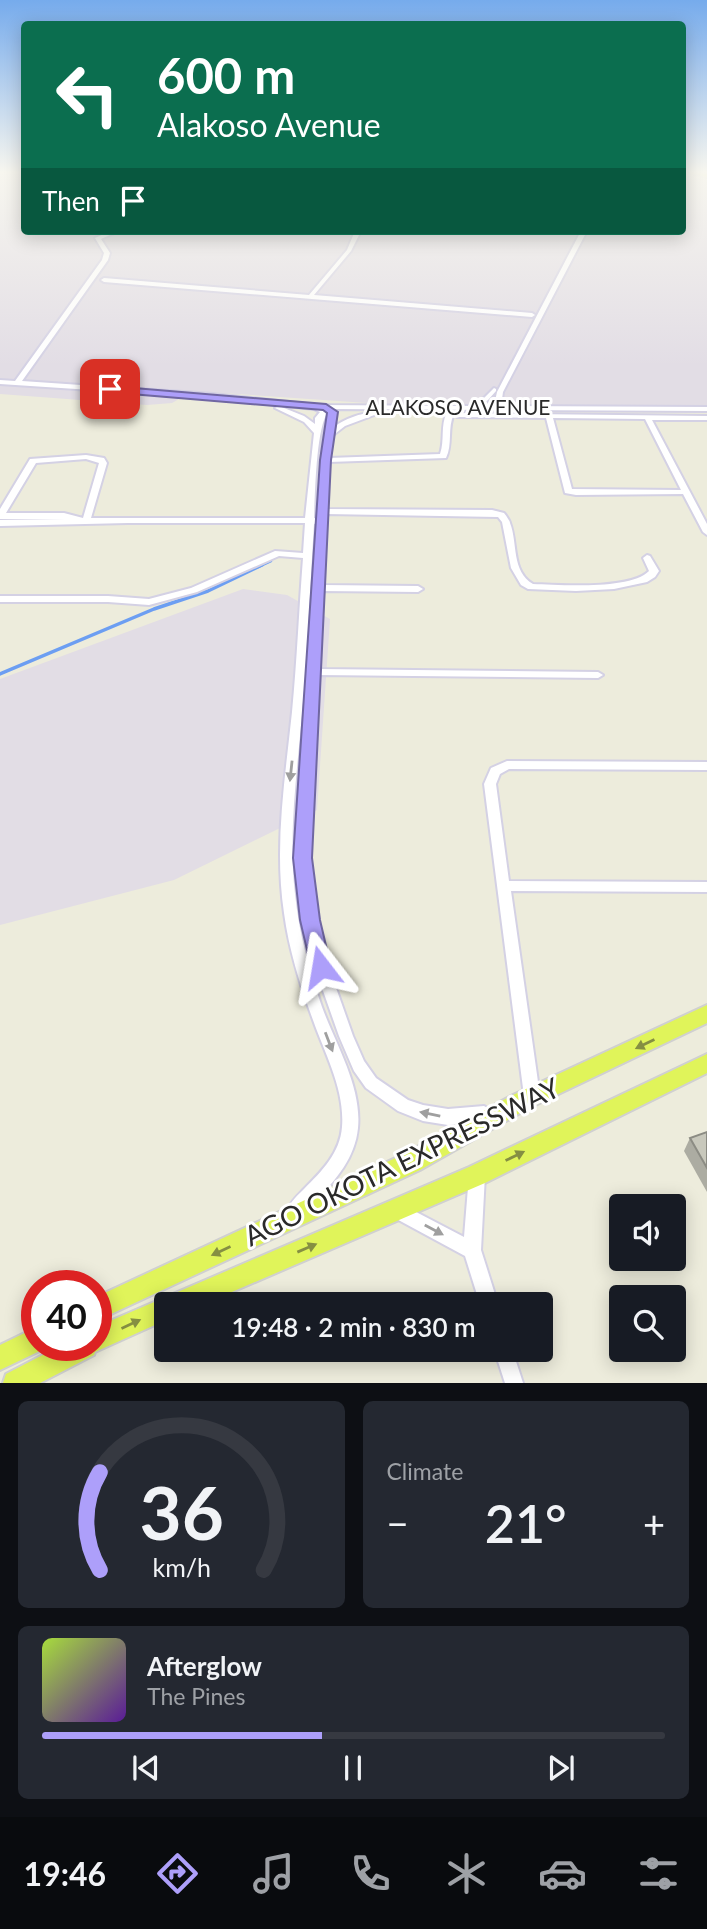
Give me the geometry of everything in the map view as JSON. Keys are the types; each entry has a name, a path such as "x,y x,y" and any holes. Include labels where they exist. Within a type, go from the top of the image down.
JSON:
{"main road":[{"name":"AGO OKOTA EXPRESSWAY","path":"112,1301 412,1162 526,1099 707,1014"},
{"name":"AGO OKOTA EXPRESSWAY","path":"204,1292 477,1175 707,1063"},
{"path":"112,1333 154,1313"},
{"path":"0,1358 21,1347"},
{"path":"15,1383 57,1361"}],"street":[{"path":"18,383 105,260 107,253 99,238"},
{"path":"311,296 349,250 355,238"},
{"path":"496,410 497,391 532,315 577,238"},
{"path":"326,460 443,456 447,451 447,411 472,406 497,391 578,238"},
{"path":"104,280 532,315"},
{"name":"ALAKOSO AVENUE","path":"0,382 213,396 373,414 534,408 707,409"},
{"name":"ALAKOSO AVENUE","path":"0,388 325,410 496,410 510,415 707,418"},
{"path":"497,391 534,408"},
{"path":"279,408 307,419 323,435 319,517 320,588 303,858 316,951 346,1036 359,1066 371,1083 403,1106 449,1117 477,1116 526,1099 504,886 490,784 500,768 508,765 707,766"},
{"path":"285,1221 332,1172 350,1131 350,1105 344,1080 306,980 294,936 288,893 287,814 308,556 319,517 326,460 319,418 325,410"},
{"path":"323,435 342,424 373,414"},
{"path":"548,416 568,491 687,492"},
{"path":"648,418 707,532"},
{"path":"0,516 33,461 86,457 101,460 103,463 86,521"},
{"path":"0,523 501,515 506,522 517,572 525,585 531,587 606,586 639,582 649,579 654,571 647,558"},
{"path":"0,516 64,516 86,521"},
{"path":"0,599 108,598 149,602 194,590 278,553 308,556"},
{"path":"306,588 418,589"},
{"path":"315,672 598,675"},
{"path":"504,886 707,887"},
{"path":"477,1175 472,1250 485,1292"},
{"path":"397,1210 472,1250"},
{"path":"507,1362 514,1383"}],"shaded area":[{"path":"0,238 707,238 707,409 382,404 193,391 172,403 147,405 0,394"},
{"path":"243,589 287,595 330,619 317,810 174,880 0,925 0,679"}],"building":[{"path":"707,1132 707,1168 690,1138"}],"waterway":[{"path":"258,567 271,561"},
{"path":"0,674 154,609 208,591 262,565"}],"route":[{"path":"110,389 326,407 332,412 327,437 303,858 310,920 321,967"}]}
